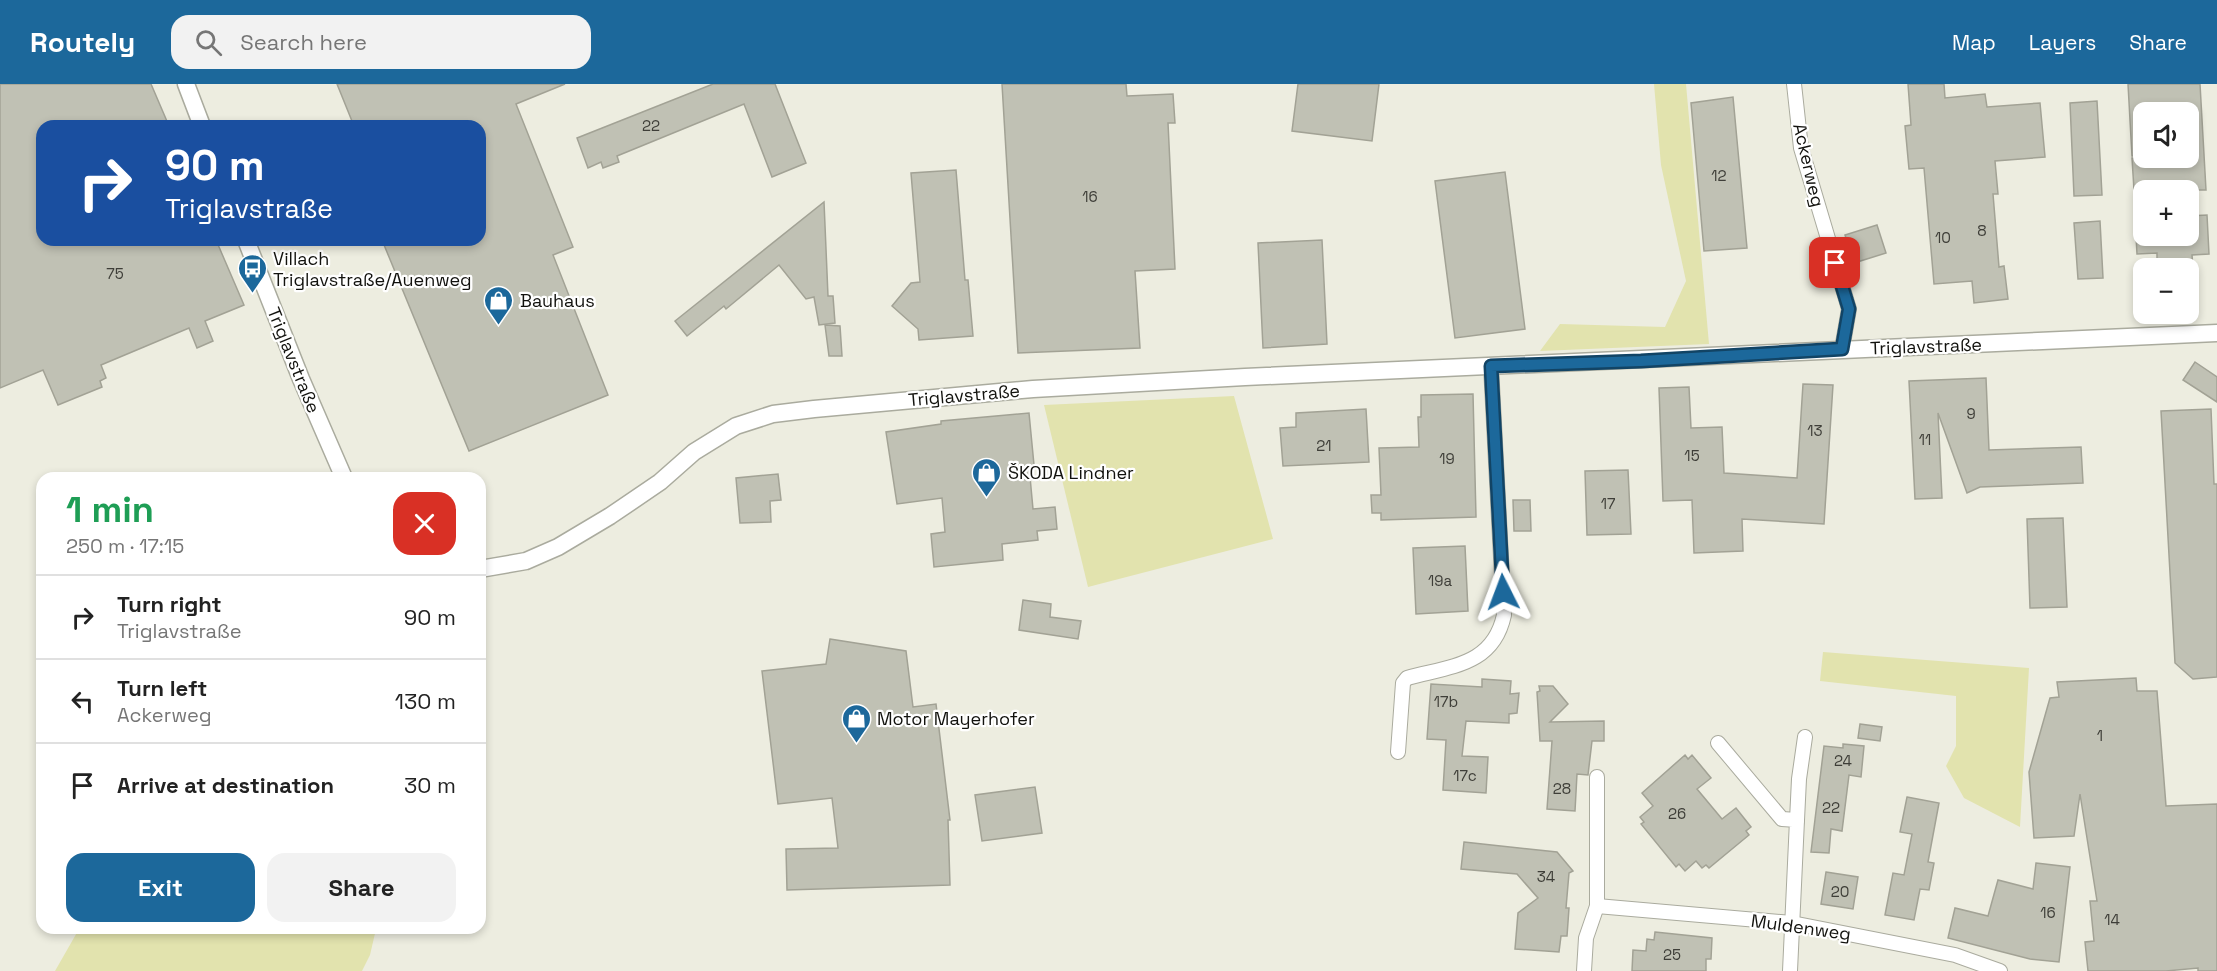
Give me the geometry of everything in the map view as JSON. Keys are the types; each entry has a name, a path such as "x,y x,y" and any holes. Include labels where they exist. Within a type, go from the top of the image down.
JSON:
{"street":[{"path":"186,84 200,120"},
{"name":"Ackerweg","path":"1794,84 1801,148 1849,309 1842,349"},
{"name":"Triglavstraße","path":"248,246 301,379 341,472"},
{"name":"Triglavstraße","path":"486,568 526,561 558,547 610,516 660,482 719,435 736,426 773,414 847,405 1033,389 2217,333"},
{"path":"1398,752 1403,683 1407,678 1469,661 1486,651 1495,641 1501,628 1504,615 1491,366"},
{"path":"1790,971 1799,778 1805,737"},
{"path":"1718,743 1782,819 1797,820"},
{"path":"1584,971 1586,938 1597,906 1598,777"},
{"name":"Muldenweg","path":"1597,906 1791,923 1954,955 2000,971"}],"green space":[{"path":"1654,84 1686,84 1709,344 1540,351 1560,324 1665,327 1686,281 1661,165"},
{"path":"1234,396 1273,539 1088,587 1044,405"},
{"path":"1823,652 2029,668 2020,827 1964,798 1946,766 1956,746 1956,696 1820,681"},
{"path":"76,934 375,934 370,955 362,971 55,971"}],"building":[{"path":"0,84 151,84 166,120 36,120 36,246 219,246 244,305 205,321 213,341 197,348 189,328 101,365 106,378 100,381 102,387 58,405 43,370 0,388"},
{"name":"Bauhaus","path":"337,84 565,84 516,104 573,247 553,255 608,395 469,451 384,246 486,246 486,120 352,120"},
{"path":"713,84 775,84 806,163 772,177 744,104 617,156 619,162 603,168 601,162 588,168 577,138"},
{"path":"1002,84 1126,84 1127,96 1173,94 1175,123 1168,123 1175,269 1135,271 1140,348 1018,353"},
{"path":"1298,84 1379,84 1372,141 1292,131"},
{"path":"1908,84 1944,84 1945,98 1985,94 1987,107 2040,103 2045,157 1995,161 1998,194 1993,194 1999,267 2004,266 2008,299 1974,303 1972,281 1934,284 1924,168 1909,169 1905,126 1911,125"},
{"path":"2128,84 2200,84 2206,190 2199,190 2199,180 2133,180 2132,158 2133,168 2199,168 2199,102 2133,102 2132,156"},
{"path":"1733,97 1747,248 1704,251 1691,103"},
{"path":"2097,101 2102,195 2074,196 2070,103"},
{"path":"956,170 965,280 968,280 973,336 919,340 918,329 892,306 911,283 920,282 911,173"},
{"path":"1505,172 1525,329 1455,338 1435,181"},
{"path":"824,202 828,296 833,296 835,323 819,325 814,297 806,299 779,265 726,309 724,306 687,336 675,321"},
{"path":"2199,215 2207,215 2209,254 2192,255 2192,258 2157,258 2157,253 2137,254 2137,246 2199,246"},
{"path":"2100,221 2103,278 2078,279 2074,223"},
{"path":"1877,225 1886,253 1854,263 1845,235"},
{"path":"1322,240 1327,344 1263,348 1258,243"},
{"path":"825,325 840,326 842,356 829,356"},
{"path":"2195,362 2217,377 2217,402 2183,380"},
{"path":"1986,378 1989,450 2081,447 2083,483 1980,487 1967,493 1938,413 1942,498 1915,499 1909,381"},
{"path":"1803,384 1833,385 1824,524 1742,519 1743,551 1694,553 1692,500 1663,501 1659,388 1689,387 1691,428 1722,427 1724,473 1797,478"},
{"path":"1473,394 1476,517 1381,520 1381,513 1372,513 1371,495 1381,495 1379,448 1419,447 1418,417 1421,417 1421,395"},
{"path":"1366,409 1369,462 1283,466 1280,428 1296,427 1296,413"},
{"path":"2211,409 2214,484 2217,484 2217,677 2193,679 2175,663 2161,411"},
{"name":"ŠKODA Lindner","path":"1029,413 1034,465 1029,466 1033,509 1055,507 1057,529 1037,531 1038,540 1002,544 1003,560 934,567 931,534 945,532 942,498 897,504 886,432 941,424 941,421"},
{"path":"1628,470 1631,534 1587,535 1585,471"},
{"path":"778,474 781,500 770,501 771,522 740,523 736,478"},
{"path":"1513,500 1530,500 1531,531 1514,531"},
{"path":"2063,518 2067,607 2030,608 2027,519"},
{"path":"1465,546 1468,611 1416,614 1413,548"},
{"path":"1023,600 1051,604 1050,617 1081,621 1078,639 1019,630"},
{"name":"Motor Mayerhofer","path":"830,639 906,651 913,707 936,704 950,820 948,820 950,885 787,890 786,849 838,848 832,798 778,804 762,671 826,664"},
{"path":"2136,678 2137,691 2157,691 2166,806 2217,804 2217,971 2198,971 2198,968 2166,971 2088,971 2085,942 2094,941 2090,901 2097,901 2080,794 2074,836 2034,838 2029,772 2050,698 2059,697 2057,682"},
{"path":"1482,679 1511,681 1510,694 1519,693 1517,713 1509,714 1509,723 1466,721 1462,756 1488,757 1486,793 1443,790 1446,740 1427,739 1431,684 1482,687"},
{"path":"1539,686 1553,686 1568,704 1550,722 1604,721 1604,741 1592,741 1588,775 1577,774 1575,811 1547,809 1552,741 1540,741 1537,692 1540,691"},
{"path":"1860,724 1882,727 1880,741 1858,738"},
{"path":"1843,744 1864,746 1861,777 1849,775 1842,831 1831,829 1829,853 1811,852 1824,746 1843,748"},
{"path":"1685,755 1688,759 1692,755 1711,778 1697,789 1722,819 1736,808 1751,827 1746,831 1749,835 1709,868 1706,865 1702,868 1696,861 1685,871 1679,864 1676,867 1641,824 1644,822 1640,817 1653,806 1642,793"},
{"path":"1035,787 1042,833 982,841 975,795"},
{"path":"1907,797 1939,803 1928,862 1934,863 1929,890 1920,889 1914,920 1885,915 1893,873 1904,875 1912,834 1900,832"},
{"path":"1464,842 1557,852 1573,871 1569,873 1566,908 1569,908 1567,936 1561,936 1559,952 1515,949 1518,913 1538,898 1517,874 1461,869"},
{"path":"2036,863 2070,867 2059,962 2030,959 1948,938 1955,908 1988,916 1998,880 2033,889"},
{"path":"1826,872 1858,877 1853,909 1821,904"},
{"path":"1655,932 1712,938 1711,959 1706,959 1706,971 1632,971 1633,950 1646,951 1647,939 1654,940"}],"place":[{"name":"Villach Triglavstraße/Auenweg","path":"252,294"},
{"name":"Bauhaus","path":"499,326"},
{"name":"ŠKODA Lindner","path":"987,498"},
{"name":"Motor Mayerhofer","path":"856,744"}],"route":[{"path":"1503,592 1491,366 1641,361 1842,349 1849,309 1835,263"}]}
